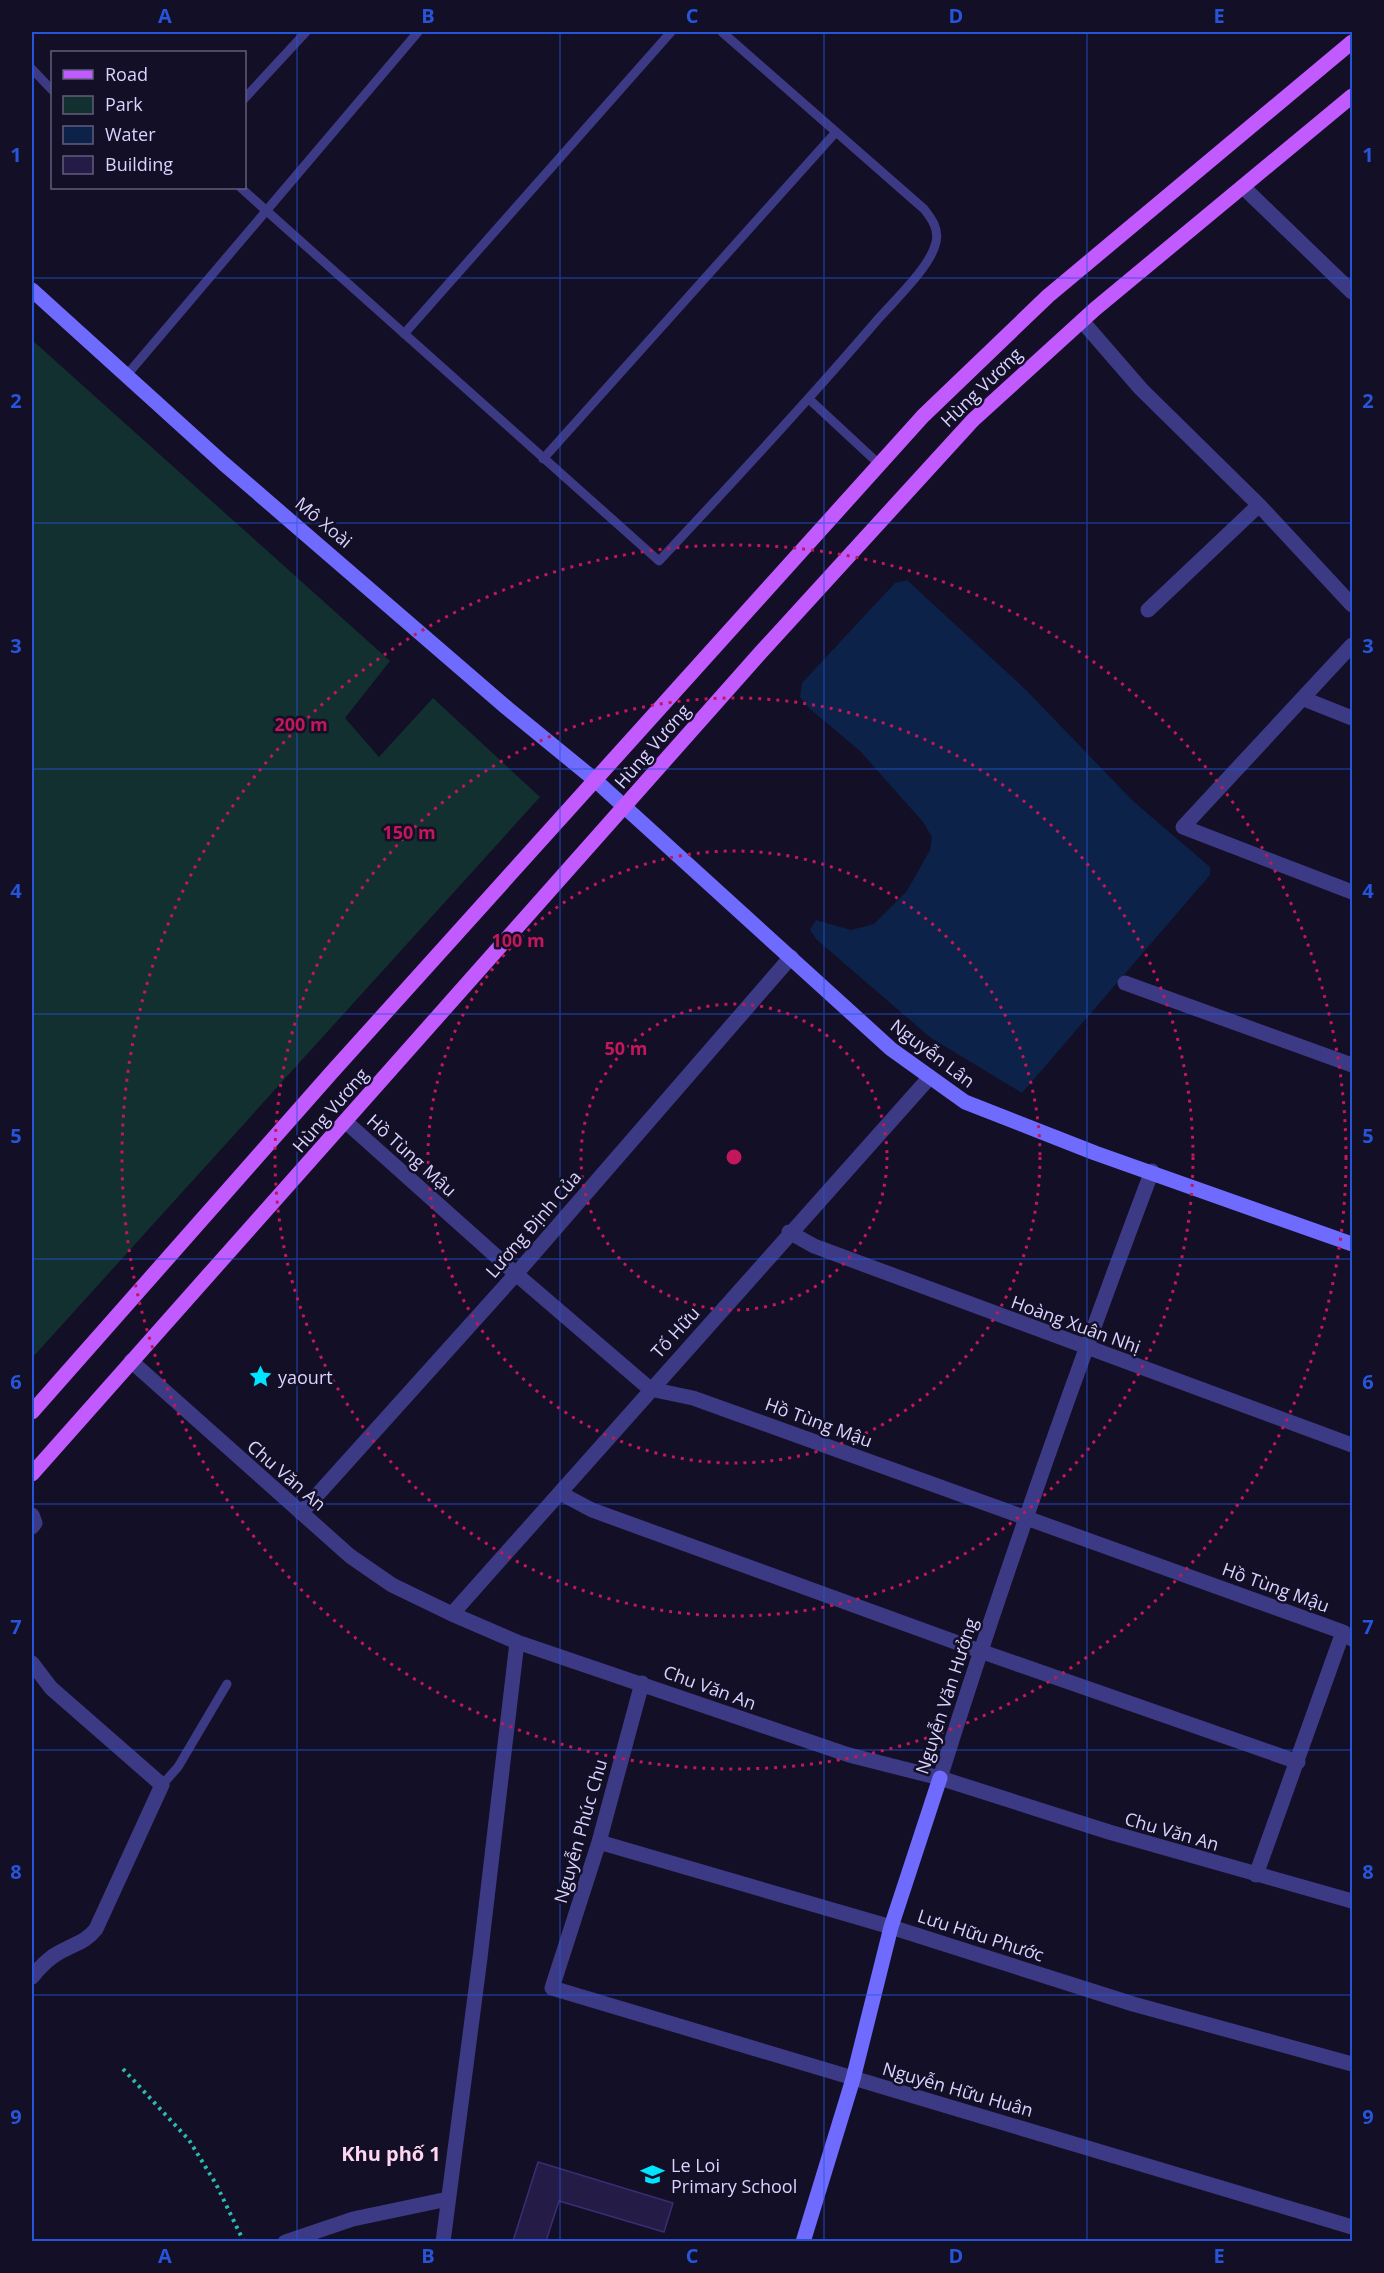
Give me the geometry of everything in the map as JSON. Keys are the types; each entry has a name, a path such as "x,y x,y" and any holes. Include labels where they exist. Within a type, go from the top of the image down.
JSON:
{"main road":[{"name":"Hùng Vương","path":"32,1412 316,1089 879,464 981,357 1048,296 1353,42"},
{"name":"Hùng Vương","path":"32,1474 769,643 973,420 1082,321 1353,96"}],"street":[{"path":"1243,187 1353,291"},
{"name":"Mô Xoài","path":"32,290 126,376 507,708 625,806"},
{"path":"1082,321 1142,389 1259,505 1353,605"},
{"path":"1148,610 1259,505"},
{"path":"1353,645 1183,827 1353,892"},
{"path":"1304,699 1353,718"},
{"name":"Nguyễn Lân","path":"625,806 891,1049 964,1102 1095,1153 1152,1171 1353,1244"},
{"name":"Lương Định Của","path":"301,1513 516,1274 791,957"},
{"path":"1125,983 1353,1065"},
{"name":"Tố Hữu","path":"452,1614 789,1232 930,1077"},
{"name":"Hồ Tùng Mậu","path":"346,1122 516,1274 650,1389 693,1398 1027,1517 1348,1636"},
{"name":"Nguyễn Văn Hưởng","path":"803,2241 853,2079 891,1927 980,1652 1085,1348 1152,1171"},
{"name":"Hoàng Xuân Nhị","path":"789,1232 814,1246 1085,1348 1353,1445"},
{"name":"Chu Văn An","path":"131,1361 301,1513 370,1571 402,1590 452,1614 517,1642 849,1755 940,1778 1256,1875 1353,1901"},
{"path":"560,1493 592,1510 980,1652 1298,1762"},
{"path":"32,1515 35,1522 32,1527"},
{"path":"1256,1875 1348,1636"},
{"path":"443,2241 480,1958 517,1642"},
{"path":"32,1663 51,1688 162,1785 96,1929 88,1939 58,1952 43,1963 32,1977"},
{"name":"Nguyễn Phúc Chu","path":"552,1988 599,1842 642,1683"},
{"name":"Lưu Hữu Phước","path":"599,1842 891,1927 1133,2004 1353,2064"},
{"name":"Nguyễn Hữu Huân","path":"552,1988 1353,2227"},
{"path":"285,2241 353,2219 448,2199"}],"lane":[{"path":"246,97 306,32"},
{"path":"126,376 418,32"},
{"path":"404,334 671,32"},
{"path":"242,189 659,561 810,400 912,280 936,245 935,226 924,210 722,32"},
{"path":"32,69 51,89"},
{"path":"543,459 836,132"},
{"path":"810,400 879,464"},
{"path":"162,1785 178,1767 227,1684"}],"path":[{"path":"123,2069 189,2140 216,2184 244,2241"}],"green space":[{"path":"32,340 390,661 345,718 379,757 433,698 540,797 32,1358"}],"water":[{"path":"907,580 1026,690 1133,801 1210,867 1210,875 1022,1093 931,1038 817,940 810,930 816,920 851,930 874,924 907,891 930,850 932,837 923,822 860,751 809,708 800,697 802,683 895,583"}],"building":[{"path":"538,2162 673,2203 664,2232 559,2201 546,2241 513,2241"}],"place":[{"name":"yaourt","path":"260,1377"},
{"name":"Le Loi Primary School","path":"653,2175"}],"district":[{"name":"Khu phố 1","path":"391,2153"}]}
